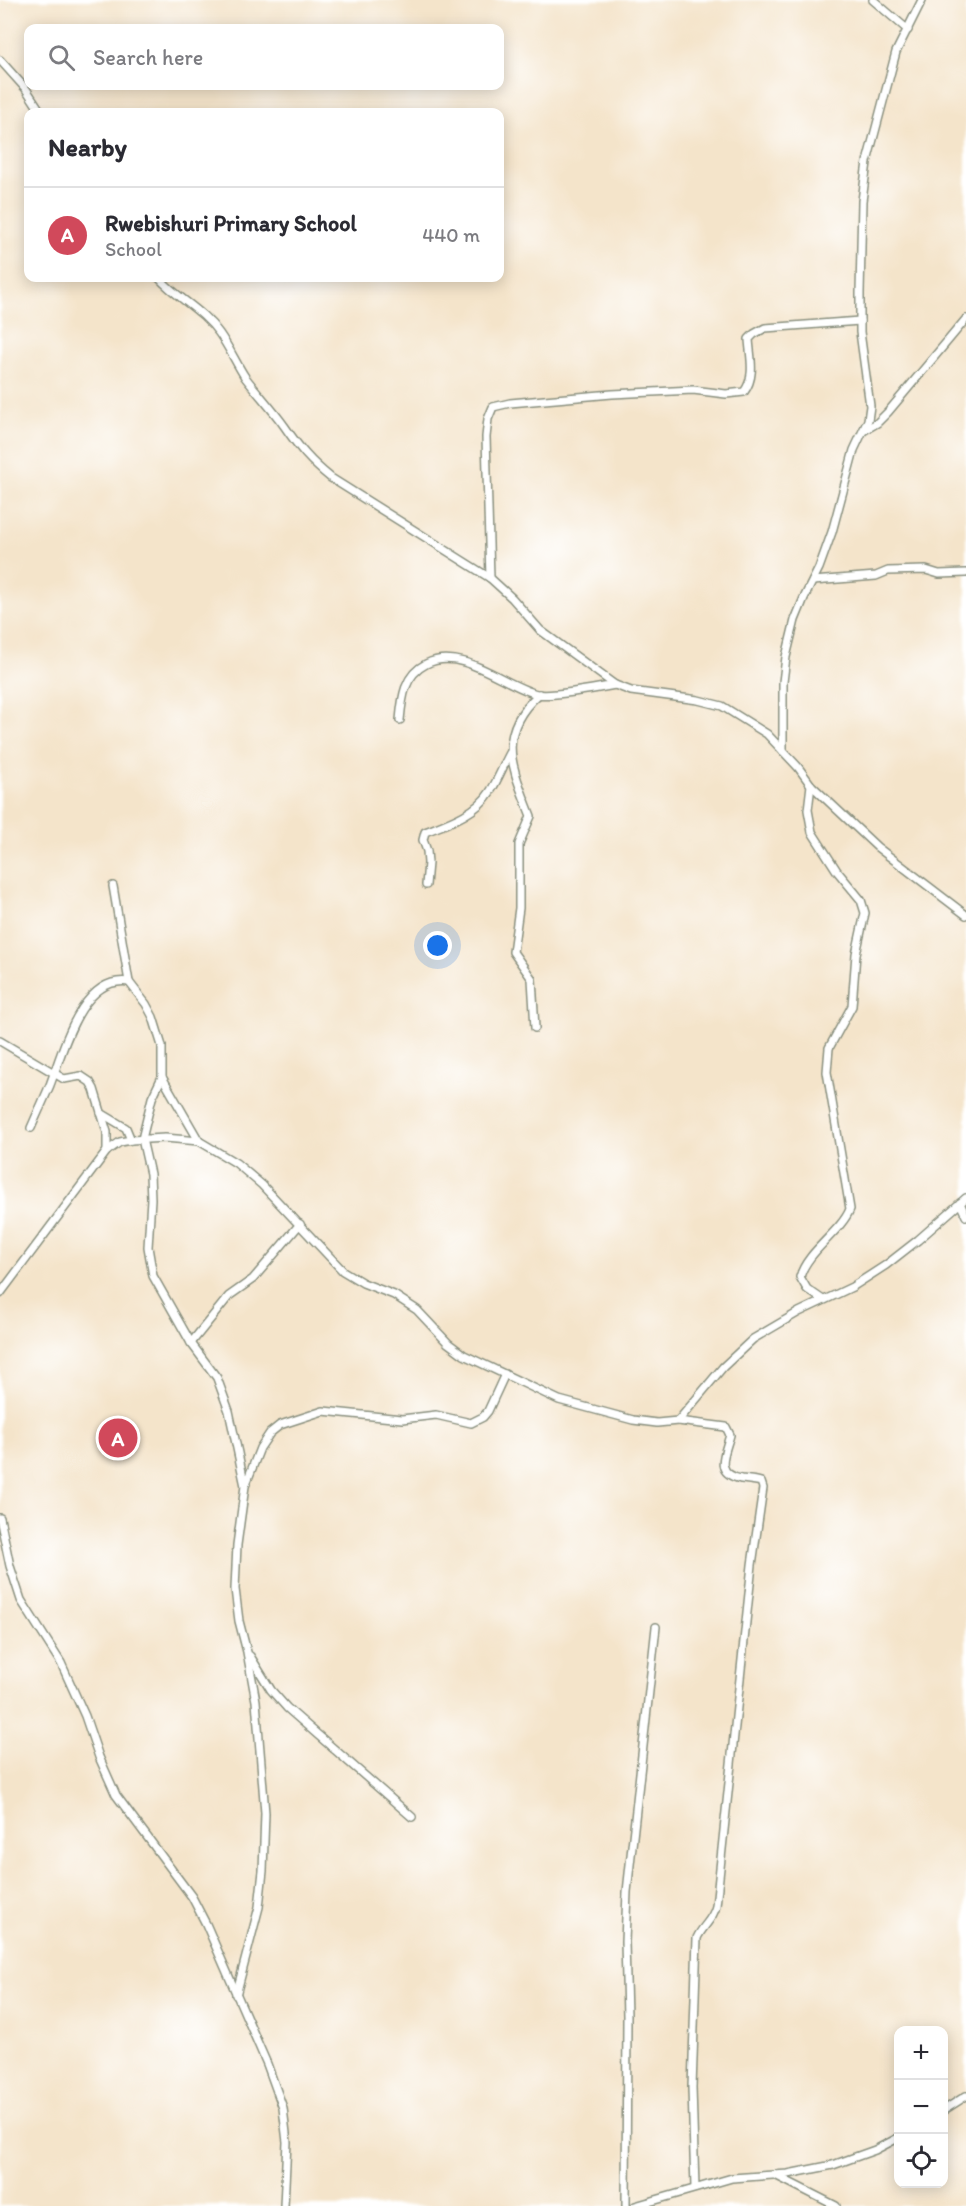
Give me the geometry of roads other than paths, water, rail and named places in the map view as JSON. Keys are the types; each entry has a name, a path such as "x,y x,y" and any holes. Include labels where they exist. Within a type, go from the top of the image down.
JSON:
{"street":[{"path":"873,0 908,30"},
{"path":"783,751 782,698 786,657 795,620 832,532 854,450 865,430 870,406 860,321 860,231 867,162 896,52 922,0"},
{"path":"0,60 24,87"},
{"path":"27,90 38,108"},
{"path":"163,282 193,307 219,333 245,376 295,444 313,463 363,499 490,578 512,598 540,630 615,685 631,691 698,700 722,706 767,734 812,785 877,847 966,915"},
{"path":"865,430 877,423 888,412 966,319"},
{"path":"490,578 486,437 488,418 493,407 510,403 612,394 693,390 726,394 744,392 752,374 749,339 754,334 765,328 860,321"},
{"path":"813,581 876,576 888,571 926,570 939,574 966,573"},
{"path":"400,720 403,694 408,680 421,667 436,659 456,659 539,694 615,685"},
{"path":"426,885 428,863 423,840 425,832 453,822 482,802 495,785 510,753 516,726 529,703 539,694"},
{"path":"510,753 531,816 519,844 519,908 513,952 532,979 535,1028"},
{"path":"812,785 808,810 816,842 861,900 865,913 854,964 852,1006 830,1048 827,1071 850,1209 806,1264 800,1277 807,1289 823,1300"},
{"path":"113,886 129,982 146,1004 160,1034 162,1053 162,1077 152,1098 142,1139 150,1174 148,1247 153,1276 191,1343 217,1378 224,1393 245,1486"},
{"path":"31,1128 70,1031 83,1008 107,983 120,980 129,982"},
{"path":"0,1041 64,1079 81,1076 90,1082 107,1132 108,1151"},
{"path":"162,1077 199,1141"},
{"path":"101,1113 126,1128 131,1140"},
{"path":"0,1294 108,1151 120,1142 131,1140 165,1138 199,1141 236,1163 253,1177 343,1271 363,1283 394,1294 417,1310 464,1355 559,1400 633,1420 657,1423 678,1421 726,1427 730,1435 723,1455 724,1468 729,1475 761,1482 763,1488 751,1575 716,1906 714,1914 697,1938 692,2088 695,2188"},
{"path":"678,1421 723,1367 753,1339 823,1300 852,1287 886,1265 963,1201 966,1216"},
{"path":"191,1343 229,1296 253,1279 300,1224"},
{"path":"236,1995 259,1907 263,1871 265,1813 256,1701 247,1652 238,1621 235,1588 237,1545 245,1486 260,1448 270,1433 280,1425 324,1411 402,1419 436,1415 471,1423 483,1417 488,1411 505,1374"},
{"path":"0,1518 10,1566 21,1600 61,1663 116,1795 192,1897 267,2064 283,2108 287,2142 284,2206"},
{"path":"626,2206 625,1942 627,1892 656,1627"},
{"path":"247,1652 271,1690 287,1708 412,1817"},
{"path":"948,2107 966,2096"},
{"path":"634,2206 732,2178 802,2172 833,2165 875,2150 894,2140"},
{"path":"776,2175 836,2206"}],"place":[{"name":"Rwebishuri Primary School","path":"118,1438"}]}
